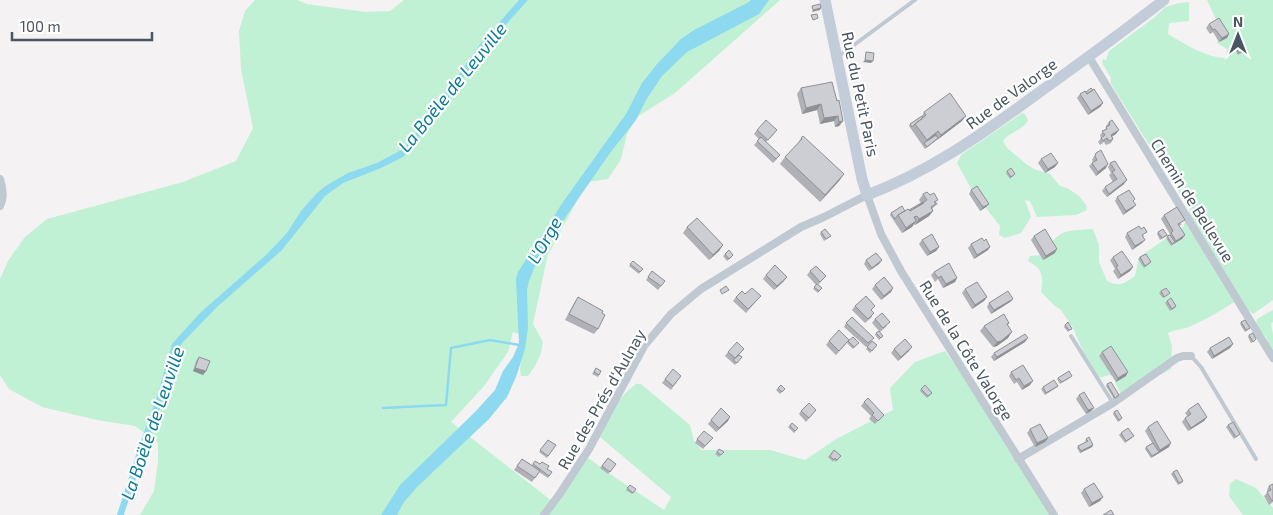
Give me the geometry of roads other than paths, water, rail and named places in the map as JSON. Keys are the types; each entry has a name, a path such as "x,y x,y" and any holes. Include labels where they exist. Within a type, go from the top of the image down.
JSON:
{"street":[{"name":"Rue du Petit Paris","path":"825,0 862,179 867,195"},
{"name":"Rue de Valorge","path":"867,195 898,184 970,143 1164,0"},
{"name":"Chemin de Bellevue","path":"1089,57 1273,358"},
{"path":"0,179 3,200 0,206"},
{"name":"Rue de la Côte Valorge","path":"867,195 881,234 898,266 1054,515"},
{"name":"Rue des Prés d'Aulnay","path":"544,515 589,449 644,346 671,314 701,289 801,227 867,195"},
{"path":"1018,458 1113,403 1177,358 1191,356"}],"lane":[{"path":"837,58 915,0"},
{"path":"1071,336 1113,403"},
{"path":"1191,356 1201,367 1256,459"}],"water":[{"name":"La Boële de Leuville","path":"519,0 528,0 484,49 411,149 403,157 343,183 325,196 282,250 217,307 182,343 174,361 163,400 124,515 117,515 157,397 172,344 200,313 266,255 287,233 301,211 317,193 348,173 377,163 403,149 421,128 481,43"},
{"name":"L'Orge","path":"751,0 769,0 759,14 687,52 662,76 646,100 636,120 610,153 558,228 535,266 529,281 527,290 528,327 525,349 507,397 489,419 417,487 404,502 397,515 381,515 400,485 495,390 503,371 513,357 519,343 516,279 518,272 563,202 626,114 642,83 681,39 694,30"}],"waterway":[{"path":"383,408 446,405 451,348 490,340 519,345"}]}
